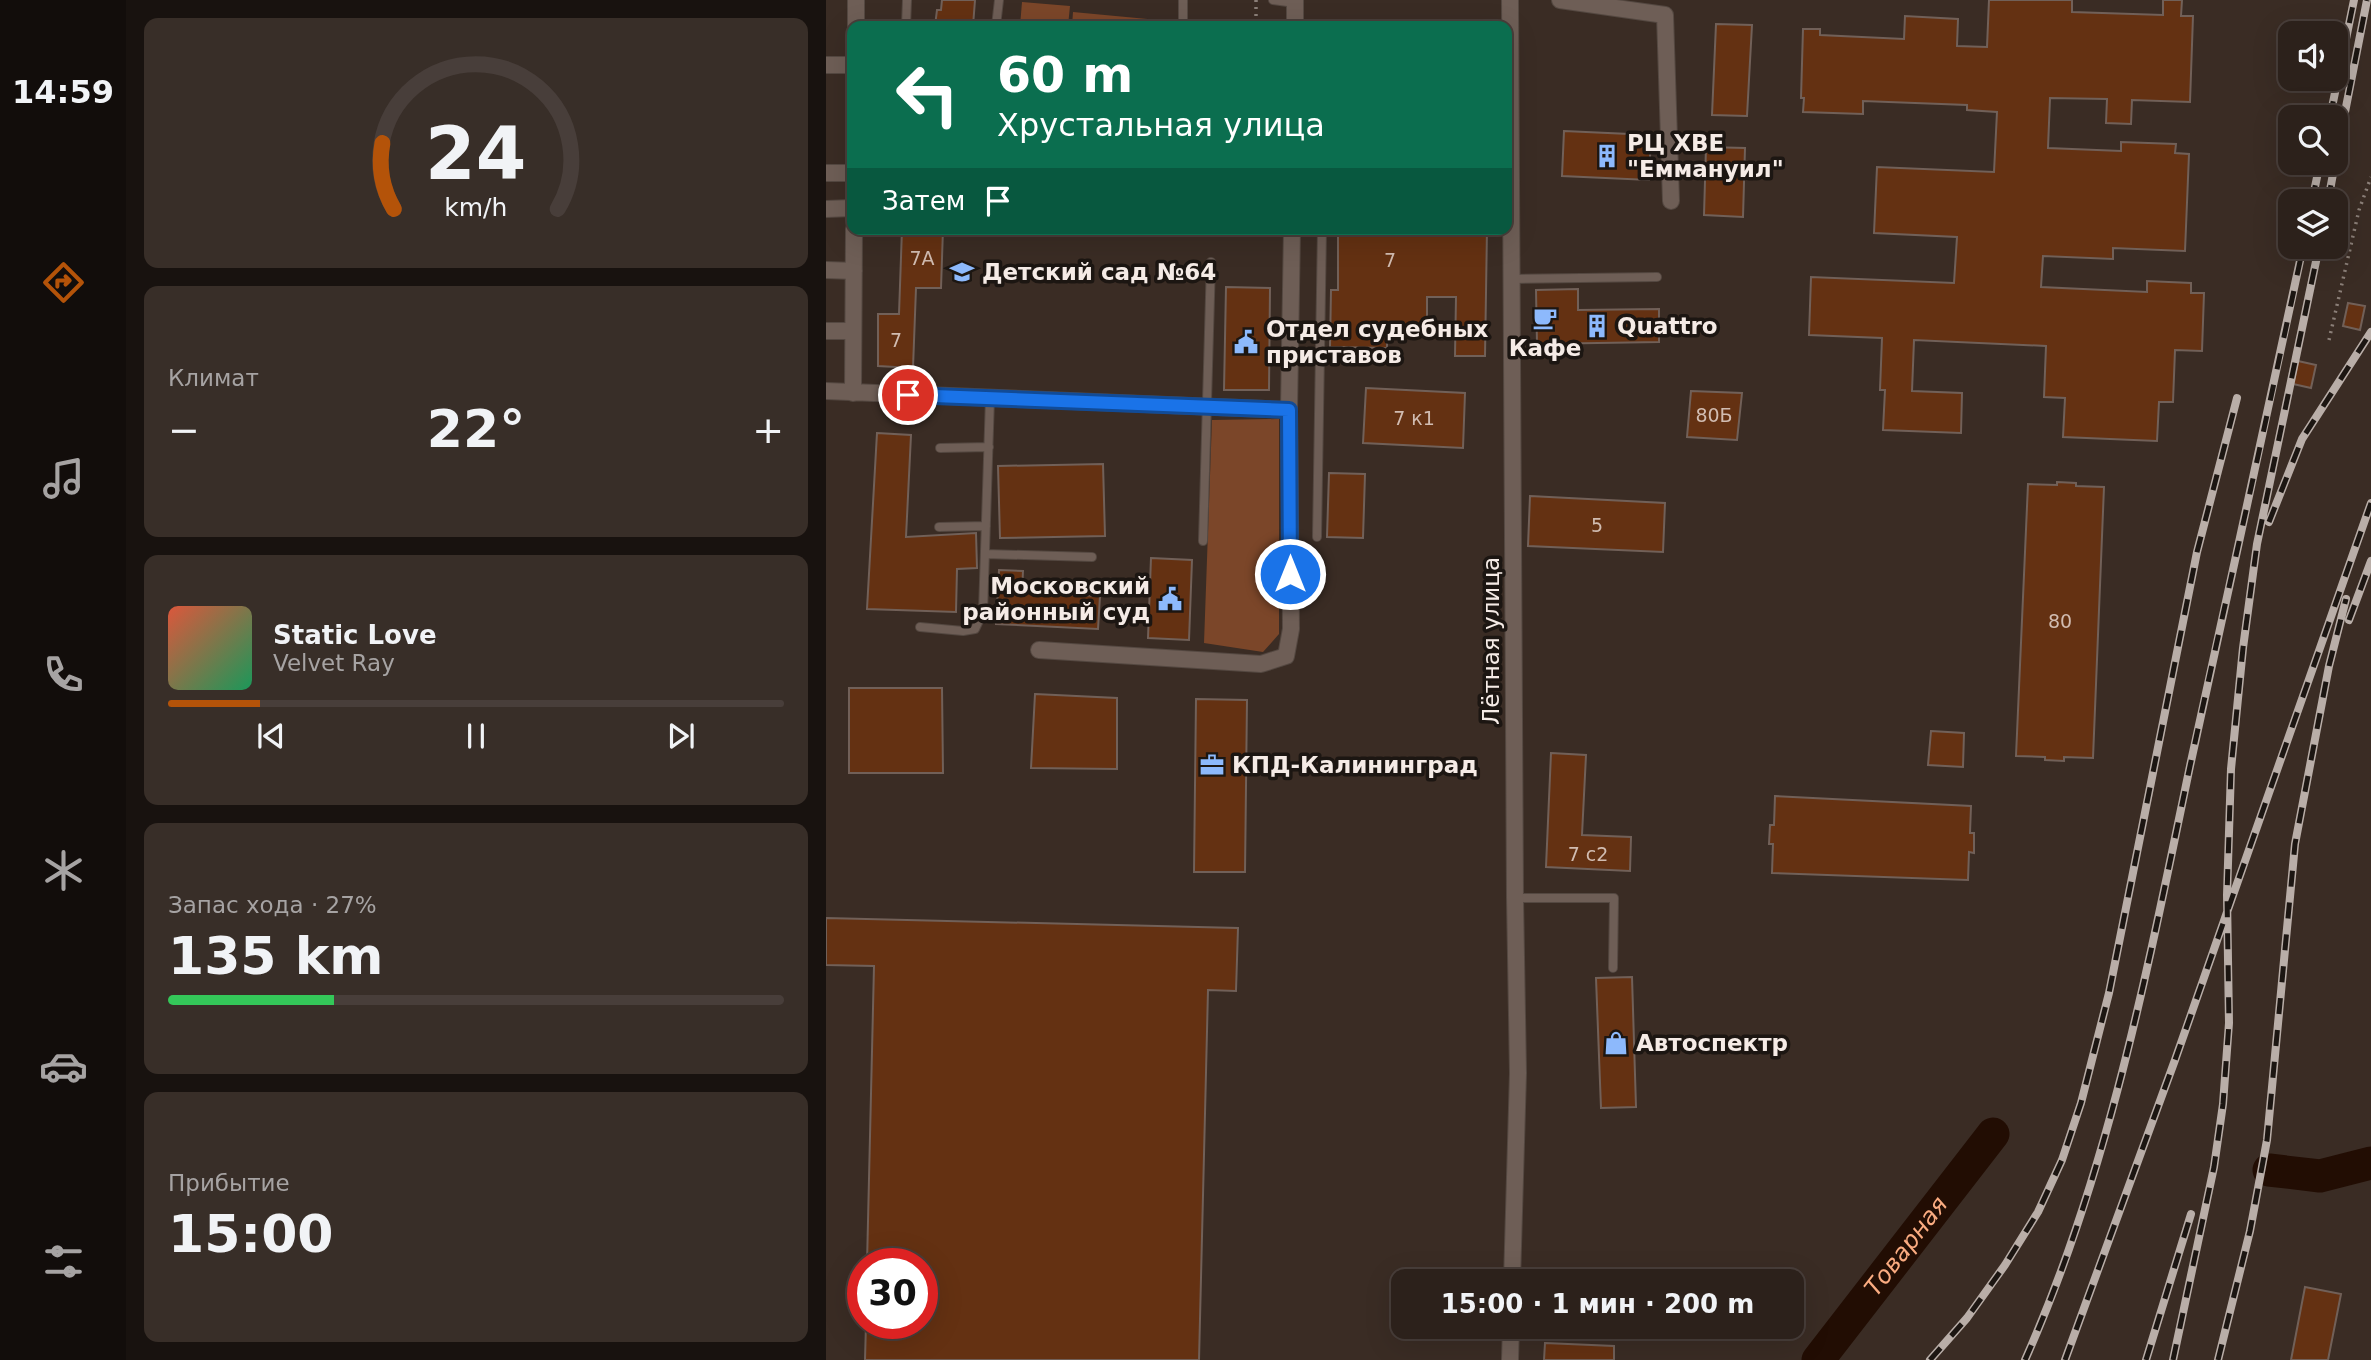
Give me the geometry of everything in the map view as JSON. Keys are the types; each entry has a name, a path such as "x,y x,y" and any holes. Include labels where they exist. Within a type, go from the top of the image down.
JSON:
{"street":[{"path":"856,0 856,21"},
{"name":"Лётная улица","path":"1510,0 1510,21"},
{"path":"1560,0 1665,15 1671,201"},
{"path":"1295,1 1295,21"},
{"path":"826,65 847,65"},
{"path":"826,173 847,173"},
{"path":"826,209 847,208"},
{"path":"852,393 854,235"},
{"path":"1040,650 1261,664 1286,656 1291,629 1289,410 1292,235"},
{"name":"Лётная улица","path":"1512,235 1518,1073 1512,1269"},
{"path":"826,270 854,271"},
{"path":"826,331 853,331"},
{"path":"826,391 1289,410"},
{"path":"1510,1360 1511,1339"}],"lane":[{"path":"906,21 907,0"},
{"path":"997,21 999,0"},
{"path":"1183,0 1183,21"},
{"path":"1273,0 1295,1"},
{"path":"1317,537 1322,235"},
{"path":"1203,541 1211,262"},
{"path":"1512,279 1657,277"},
{"path":"920,627 963,631 975,629 983,612 990,398"},
{"path":"940,448 989,447"},
{"path":"939,527 986,526"},
{"path":"985,554 1092,557"},
{"path":"1515,898 1614,898 1614,968"}],"path":[{"path":"1256,0 1256,21"},
{"path":"2329,340 2359,210 2371,177"}],"shaded area":[{"path":"1022,2 1070,6 1068,21 1020,21"},
{"path":"1073,12 1158,20 1158,21 1072,21"},
{"path":"1279,419 1279,634 1263,652 1204,643 1212,420"}],"building":[{"path":"942,0 975,0 973,21 936,21 937,10 941,10"},
{"path":"1989,0 2072,0 2072,12 2163,15 2163,0 2182,0 2181,16 2193,16 2190,102 2132,100 2131,124 2106,123 2107,99 2050,98 2048,148 2121,151 2121,142 2176,144 2175,153 2189,154 2185,251 2113,248 2113,259 2043,256 2041,287 2147,292 2147,281 2191,283 2191,293 2204,293 2202,351 2175,350 2173,402 2159,402 2157,441 2063,437 2065,398 2044,397 2046,346 1914,340 1912,391 1962,393 1961,433 1883,430 1885,390 1880,390 1882,338 1809,335 1811,277 1954,283 1957,237 1874,233 1877,167 1994,172 1997,112 1967,110 1967,105 1863,101 1863,114 1803,112 1803,29 1820,29 1820,35 1904,39 1905,16 1958,19 1957,46 1987,47"},
{"path":"1716,24 1752,25 1747,116 1712,115"},
{"name":"РЦ ХВЕ \"Еммануил\"","path":"1564,131 1651,135 1649,180 1562,176"},
{"path":"1706,147 1745,148 1743,217 1704,215"},
{"path":"902,235 943,235 941,288 916,288 913,368 878,366 878,314 899,314"},
{"path":"1338,235 1487,235 1485,356 1455,356 1456,297 1427,297 1427,331 1387,330 1387,348 1330,347 1331,290 1338,290"},
{"path":"1226,287 1270,288 1269,390 1224,390"},
{"name":"Quattro","path":"1578,289 1578,310 1659,309 1659,342 1537,344 1536,290"},
{"path":"2348,303 2365,306 2360,330 2343,326"},
{"path":"2298,361 2316,365 2311,388 2293,384"},
{"path":"1366,388 1465,393 1463,448 1363,443"},
{"path":"1691,391 1742,393 1737,440 1687,437"},
{"path":"877,433 911,435 906,537 976,533 977,568 957,569 956,612 867,609"},
{"path":"1103,464 1105,536 1000,538 998,466"},
{"path":"1329,473 1365,474 1363,538 1327,537"},
{"path":"2057,482 2104,487 2093,758 2064,757 2064,761 2016,756 2028,484 2057,485"},
{"path":"1530,496 1665,503 1663,552 1528,546"},
{"name":"Московский районный суд","path":"1151,558 1192,560 1189,640 1148,638"},
{"path":"999,570 1023,571 1022,592 1100,596 1098,629 996,624"},
{"path":"849,688 942,688 943,773 849,773"},
{"path":"1035,694 1117,698 1117,769 1031,768"},
{"path":"1196,699 1247,700 1245,872 1194,872"},
{"path":"1931,731 1964,733 1963,767 1928,765"},
{"path":"1551,753 1586,755 1582,835 1631,837 1630,871 1546,867"},
{"path":"1775,796 1971,806 1970,833 1974,833 1974,853 1969,852 1968,880 1772,873 1773,844 1769,844 1770,825 1774,825"},
{"path":"826,918 1238,928 1236,991 1208,990 1199,1360 865,1360 866,1339 938,1339 938,1248 867,1248 874,966 826,965"},
{"name":"Автоспектр","path":"1632,977 1636,1107 1601,1108 1596,978"},
{"path":"2305,1287 2341,1294 2328,1360 2291,1360"},
{"path":"1545,1343 1614,1346 1614,1360 1544,1360"}],"waterway":[{"name":"Товарная","path":"1818,1360 1993,1134"},
{"name":"Товарная","path":"2269,1170 2320,1176 2371,1163"}],"railway":[{"path":"2332,105 2354,0"},
{"path":"2346,105 2367,0"},
{"path":"2315,189 2317,175"},
{"path":"2330,189 2333,175"},
{"path":"2025,1360 2080,1216 2123,1068 2300,259"},
{"path":"2173,1360 2214,1167 2223,1104 2229,1023 2227,895 2231,769 2243,648 2257,544 2316,259"},
{"path":"2269,522 2302,439 2371,332"},
{"path":"1930,1360 1967,1318 2038,1212 2062,1160 2081,1103 2109,993 2197,552 2237,398"},
{"path":"2065,1360 2175,1060 2371,503"},
{"path":"2349,620 2371,561"},
{"path":"2218,1360 2250,1231 2267,1140 2295,844 2329,666 2346,599"},
{"path":"2146,1360 2191,1214"}],"place":[{"name":"РЦ ХВЕ \"Еммануил\"","path":"1607,156"},
{"name":"Детский сад №64","path":"962,272"},
{"name":"Кафе","path":"1545,318"},
{"name":"Quattro","path":"1597,326"},
{"name":"Отдел судебных приставов","path":"1246,342"},
{"name":"Московский районный суд","path":"1170,599"},
{"name":"КПД-Калининград","path":"1212,765"},
{"name":"Автоспектр","path":"1616,1043"}],"route":[{"path":"908,395 1289,410 1290,574"}]}
